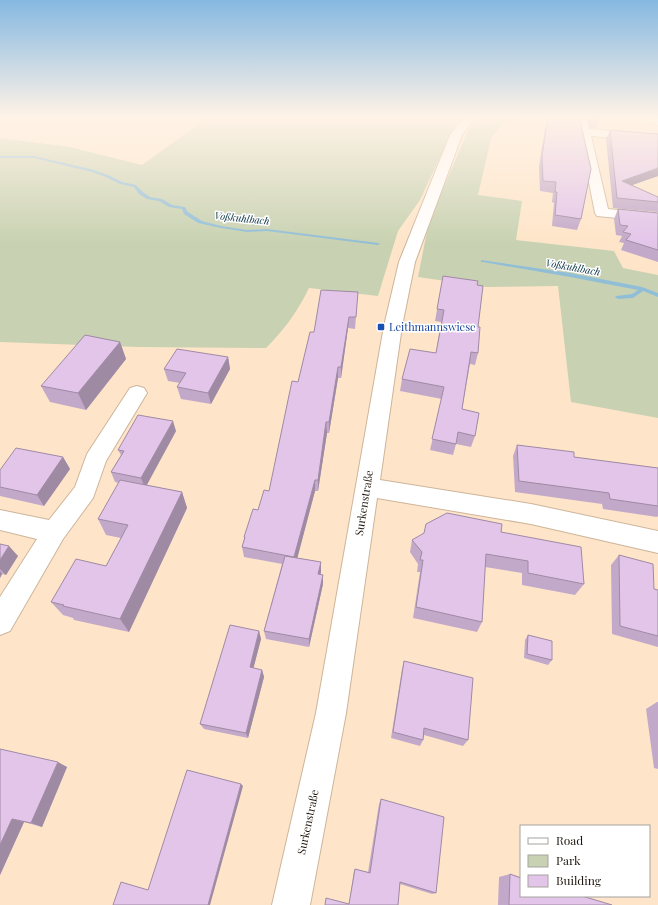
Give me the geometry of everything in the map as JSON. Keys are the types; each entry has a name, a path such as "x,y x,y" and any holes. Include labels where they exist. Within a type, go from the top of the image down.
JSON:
{"street":[{"name":"Surkenstraße","path":"291,905 331,713 392,326 407,262 447,158"},
{"path":"590,158 602,213 658,218"},
{"path":"1,620 54,532 85,491 95,460 137,393"},
{"path":"367,487 531,514 658,542"},
{"path":"0,520 54,532"}],"green space":[{"path":"0,158 115,158 142,165 151,158 439,158 420,200 398,231 378,296 309,288 290,320 266,348 138,347 0,342"},
{"path":"456,158 487,158 478,195 522,201 516,240 614,251 623,268 658,275 658,418 571,402 558,286 487,287 418,277 429,221"}],"building":[{"path":"542,158 589,158 591,169 581,219 555,215 557,192 555,192 556,182 543,181"},
{"path":"613,158 658,158 658,168 622,181 658,197 658,202 617,198"},
{"path":"618,209 658,213 658,250 626,240 631,234 623,232 628,226 620,225"},
{"path":"443,276 478,281 477,285 483,286 478,327 480,327 478,353 471,352 462,409 479,413 475,436 458,432 456,444 432,439 444,387 402,379 410,349 436,353 444,310 437,309"},
{"path":"321,290 358,292 356,317 349,317 341,367 338,367 329,422 326,422 318,480 315,480 294,557 242,547 253,509 258,510 264,490 269,491 292,381 298,382 310,332 314,332"},
{"path":"85,335 120,342 78,393 41,386"},
{"path":"177,349 228,357 208,393 177,387 186,373 164,369"},
{"path":"138,415 173,421 141,478 111,472 124,451 118,450"},
{"path":"517,445 574,452 574,457 658,468 658,506 610,499 609,493 519,481"},
{"path":"16,448 63,457 37,495 0,487 0,470"},
{"path":"120,480 182,492 120,619 51,602 76,559 106,566 128,525 98,519"},
{"path":"447,513 502,524 501,532 581,547 584,584 528,573 528,561 486,554 482,622 416,607 423,560 420,560 422,552 412,540 424,533 426,524"},
{"path":"0,544 9,546 0,560"},
{"path":"619,555 653,564 654,589 658,590 658,636 620,626"},
{"path":"285,556 321,562 318,574 323,575 309,639 264,631"},
{"path":"230,625 259,631 250,667 262,670 246,733 200,724"},
{"path":"528,635 552,641 552,660 527,654"},
{"path":"404,661 473,678 468,740 424,728 423,740 393,732"},
{"path":"0,749 58,762 31,823 12,819 0,845"},
{"path":"187,770 241,784 208,905 113,905 121,882 148,890"},
{"path":"381,799 444,817 436,893 400,882 398,905 325,905 326,898 349,904 355,869 370,873"},
{"path":"510,874 520,878 520,897 585,897 612,905 509,905"}],"waterway":[{"name":"Voßkuhlbach","path":"39,158 93,171 121,183 135,186 141,193 149,198 160,200 171,206 183,208 186,213 200,222 247,231 267,230 378,244"},
{"name":"Voßkuhlbach","path":"483,261 570,275 642,289"},
{"path":"618,297 633,296 642,289"},
{"name":"Voßkuhlbach","path":"642,289 658,295"}],"place":[{"name":"Leithmannswiese","path":"381,327"}]}
